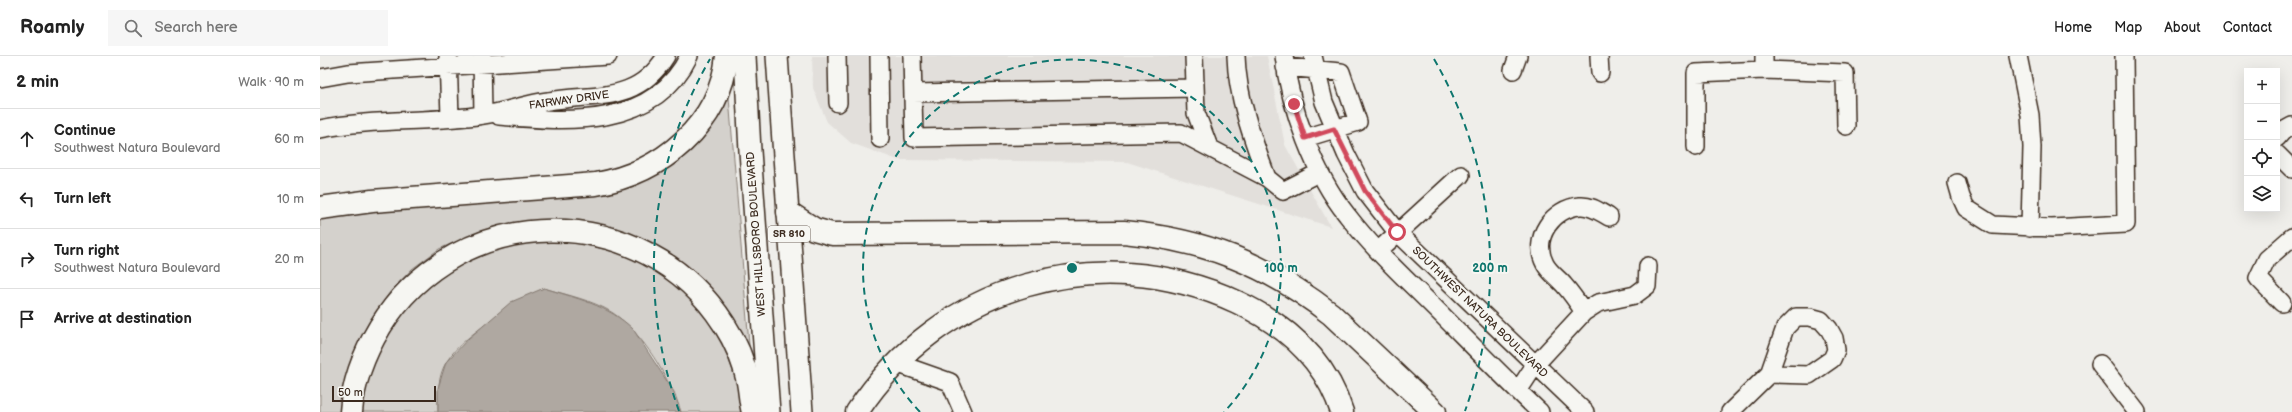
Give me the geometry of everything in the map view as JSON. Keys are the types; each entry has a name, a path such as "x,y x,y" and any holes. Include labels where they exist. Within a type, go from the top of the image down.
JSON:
{"highway":[{"path":"320,208 372,201 588,185 623,178 660,161 691,135 712,103 722,80 727,56"},
{"path":"788,212 814,229 832,234 1099,231 1167,237 1208,247 1262,268 1314,300 1336,318 1435,412"},
{"path":"351,412 354,391 368,348 385,319 415,284 453,255 484,242 516,233 558,230 590,233 632,247 662,264 689,284 712,309 730,335 748,380 752,412"},
{"path":"857,412 896,363 924,339 958,314 1012,289 1070,275 1133,274 1172,279 1210,290 1246,306 1279,326 1303,346 1318,363 1333,388 1342,412"}],"main road":[{"name":"WEST HILLSBORO BOULEVARD","path":"745,56 750,151 769,412"},
{"name":"SR 810","path":"777,56 802,412"}],"street":[{"path":"320,78 448,61 602,56"},
{"name":"FAIRWAY DRIVE","path":"320,129 483,115 549,101 599,97 619,93 637,86 649,78 666,56"},
{"name":"FAIRWAY DRIVE","path":"483,115 548,121 602,117 625,112 646,103 663,92 678,77 689,56"},
{"path":"837,56 838,104"},
{"path":"879,56 880,139"},
{"path":"912,56 914,138 1181,133 1267,178 1283,191 1320,172"},
{"path":"1194,56 1196,113 1209,148"},
{"path":"1236,56 1236,70 1241,93 1267,178"},
{"path":"1599,56 1600,73"},
{"path":"2018,56 2030,114 2030,228"},
{"path":"1957,183 1966,208 1992,225 2030,228 2126,224 2124,56"},
{"path":"482,60 483,115"},
{"path":"448,61 450,117"},
{"path":"1305,138 1358,122 1341,72 1314,63 1285,62 1294,104 1305,138 1320,172 1346,215 1378,251 1540,412"},
{"name":"SOUTHWEST NATURA BOULEVARD","path":"1314,63 1324,102 1334,129 1365,191 1397,232 1586,412"},
{"path":"1696,148 1696,73 1764,63 1845,73 1846,126"},
{"path":"913,93 1195,88"},
{"path":"2280,134 2292,126"},
{"path":"2280,157 2292,169"},
{"path":"1378,251 1460,175"},
{"path":"1584,312 1545,264 1542,253 1542,237 1549,221 1562,211 1580,206 1593,208 1609,217"},
{"path":"2282,303 2258,278 2267,259 2292,237"},
{"path":"1518,391 1535,365 1584,312 1598,303 1635,296 1647,286 1648,266"},
{"path":"896,363 950,382 963,412"},
{"path":"2100,364 2137,412"},
{"path":"1730,412 1769,374"}],"shaded area":[{"path":"812,56 1267,56 1285,145 1331,227 1127,162 898,160 851,143 827,122 813,88"},
{"path":"728,85 750,357 663,255 512,225 479,232 439,249 412,269 390,292 368,324 354,352 340,412 320,412 320,214 625,184"},
{"path":"558,241 607,250 627,257 646,265 663,276 680,290 715,325 712,327 728,357 735,378 741,412 681,412 670,385 654,357 635,332 624,322 605,308 579,298 544,288 478,330 455,350 441,373 438,412 360,412 364,385 381,341 410,302 447,270 510,244"},
{"path":"544,288 580,299 602,308 613,314 633,329 674,392 681,412 438,412 438,388 446,362 469,338 511,302"}],"route":[{"path":"1294,104 1305,138 1334,129 1365,191 1397,232"}]}
